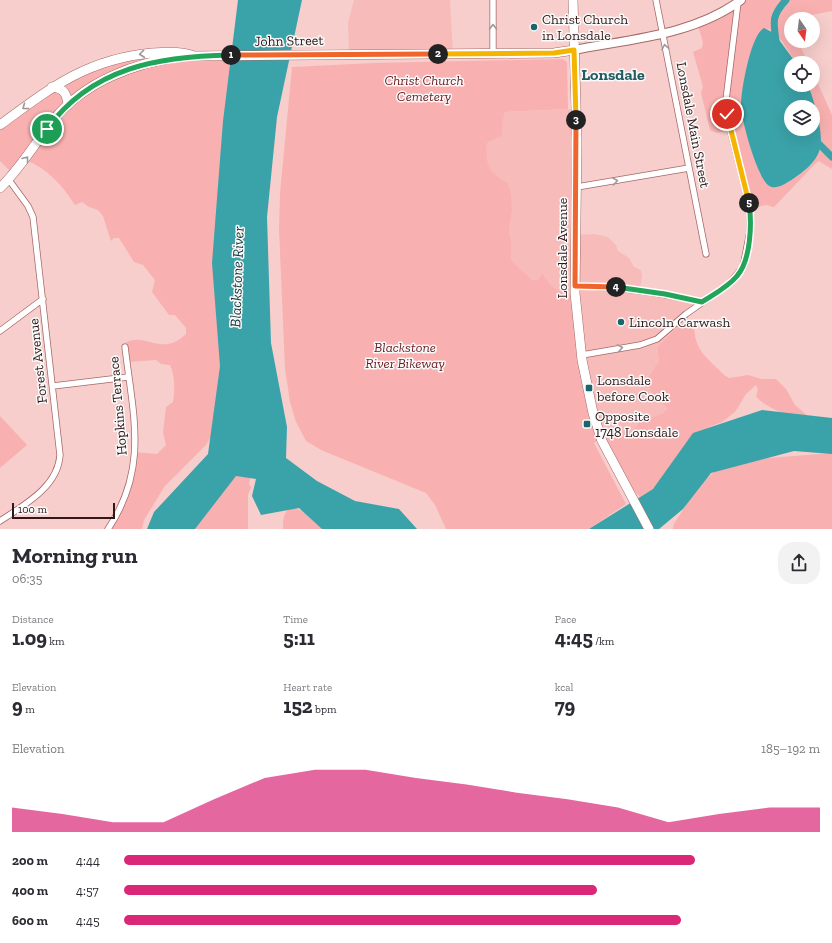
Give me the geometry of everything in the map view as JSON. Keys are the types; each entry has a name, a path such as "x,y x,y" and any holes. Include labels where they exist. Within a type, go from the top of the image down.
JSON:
{"main road":[{"name":"Lonsdale Avenue","path":"573,0 577,187 575,286 582,355 591,407 599,434 649,529"},
{"path":"574,50 663,33 707,20 730,9 740,1"},
{"name":"John Street","path":"0,125 52,87 86,69 121,58 162,52 188,54 194,56 493,54 554,53 574,50"},
{"path":"0,188 9,180 33,150 56,117 87,90 119,73 164,59 194,56"},
{"path":"119,73 121,58"},
{"path":"52,87 61,88 64,91 68,105"}],"street":[{"path":"493,0 493,54"},
{"name":"Lonsdale Main Street","path":"656,0 706,254"},
{"path":"582,355 640,345 657,339 702,302 730,283 738,276 743,267 750,230 749,198 727,114 727,87 740,1"},
{"path":"577,187 689,168"},
{"name":"Forest Avenue","path":"0,521 46,486 54,476 58,465 60,447 34,217 9,180"},
{"path":"575,286 618,288 665,294 702,302"},
{"path":"0,331 43,299"},
{"name":"Hopkins Terrace","path":"108,529 126,495 134,468 134,438 125,348"},
{"path":"53,386 128,378"}],"shaded area":[{"path":"354,0 450,0 453,53 349,53 348,23"},
{"path":"574,109 576,235 594,234 608,237 616,245 618,251 629,258 634,267 641,270 642,275 640,290 698,302 680,319 679,325 657,347 659,361 645,381 655,398 668,408 663,413 640,422 631,431 602,441 573,293 556,291 542,273 538,280 532,280 511,260 511,239 509,232 512,211 508,183 496,177 489,168 486,158 487,143 502,136 505,112"}],"green space":[{"path":"739,0 832,0 832,11 820,13 820,12 784,12 784,44 769,29 761,30 744,122 760,174 785,184 803,172 815,160 820,139 820,100 813,100 810,92 820,92 820,88 832,115 832,169 819,161 774,207 766,205 750,208 730,130 716,133 710,130 701,93 703,87 693,52 702,48 703,42 697,23"},
{"path":"786,48 801,48 805,56 792,56"},
{"path":"232,54 230,381 212,435 206,445 165,486 144,520 142,529 106,529 127,491 134,452 157,454 166,445 163,432 166,407 173,402 174,397 174,378 170,365 161,364 156,360 128,362 125,343 133,340 140,340 169,344 177,341 186,334 186,328 175,315 169,315 152,292 155,280 143,265 134,262 119,238 114,238 111,241 103,216 98,210 89,207 82,202 75,205 54,178 41,168 26,160 12,173 0,161 0,127 50,89 122,58"},
{"name":"Blackstone River Bikeway","path":"563,59 567,62 568,109 505,112 502,136 487,143 487,157 489,167 492,171 508,183 511,195 512,211 509,232 511,239 511,260 532,280 538,280 542,273 558,291 573,293 601,439 594,443 626,504 589,529 446,529 435,505 426,493 321,450 306,441 296,422 290,402 285,369 279,229 280,193 292,67 374,63"},
{"path":"687,322 694,326 697,342 703,354 724,375 729,378 748,375 762,379 776,379 786,389 795,405 817,424 794,418 766,405 756,396 758,390 756,385 746,394 735,412 722,422 709,427 653,489 640,497 618,474 605,439 631,431 640,422 663,413 668,408 655,398 645,381 659,361 657,347 679,325"},
{"path":"0,416 27,445 0,468"},
{"path":"832,453 832,529 673,529 674,524 693,494 714,472 755,459"},
{"path":"253,466 249,484 251,487 248,495 248,529 191,529 236,473"},
{"path":"292,507 305,512 323,529 283,529 283,519 285,513"}],"water":[{"name":"Blackstone River","path":"238,0 302,0 277,117 267,217 271,343 287,427 286,458 317,481 355,501 399,509 417,529 322,529 299,508 261,515 252,496 256,479 236,476 195,529 147,529 154,512 208,454 220,366 212,263 223,121"},
{"path":"764,28 774,33 791,56 784,56 784,92 810,92 813,100 784,100 784,136 820,136 820,125 821,141 820,148 812,164 793,179 778,187 768,185 759,171 750,147 742,112 741,98 748,63 759,32"},
{"path":"762,410 832,418 832,454 794,451 711,473 683,509 659,529 589,529 653,489 693,433"}],"waterway":[{"path":"776,41 774,28 776,14 786,0"},
{"path":"814,136 818,143 832,157"}],"place":[{"name":"Christ Church in Lonsdale","path":"534,27"},
{"name":"Lincoln Carwash","path":"621,322"},
{"name":"Lonsdale before Cook","path":"589,388"},
{"name":"Opposite 1748 Lonsdale","path":"587,424"}],"district":[{"name":"Lonsdale","path":"613,74"}],"route":[{"path":"47,129 63,109 87,90 119,73 164,59 194,56 554,53 574,50 577,213 575,286 618,288 665,294 702,302 738,276 743,267 746,256 750,230 751,220 749,198 727,114"}],"park label":[{"name":"Christ Church Cemetery","path":"424,88"}]}
